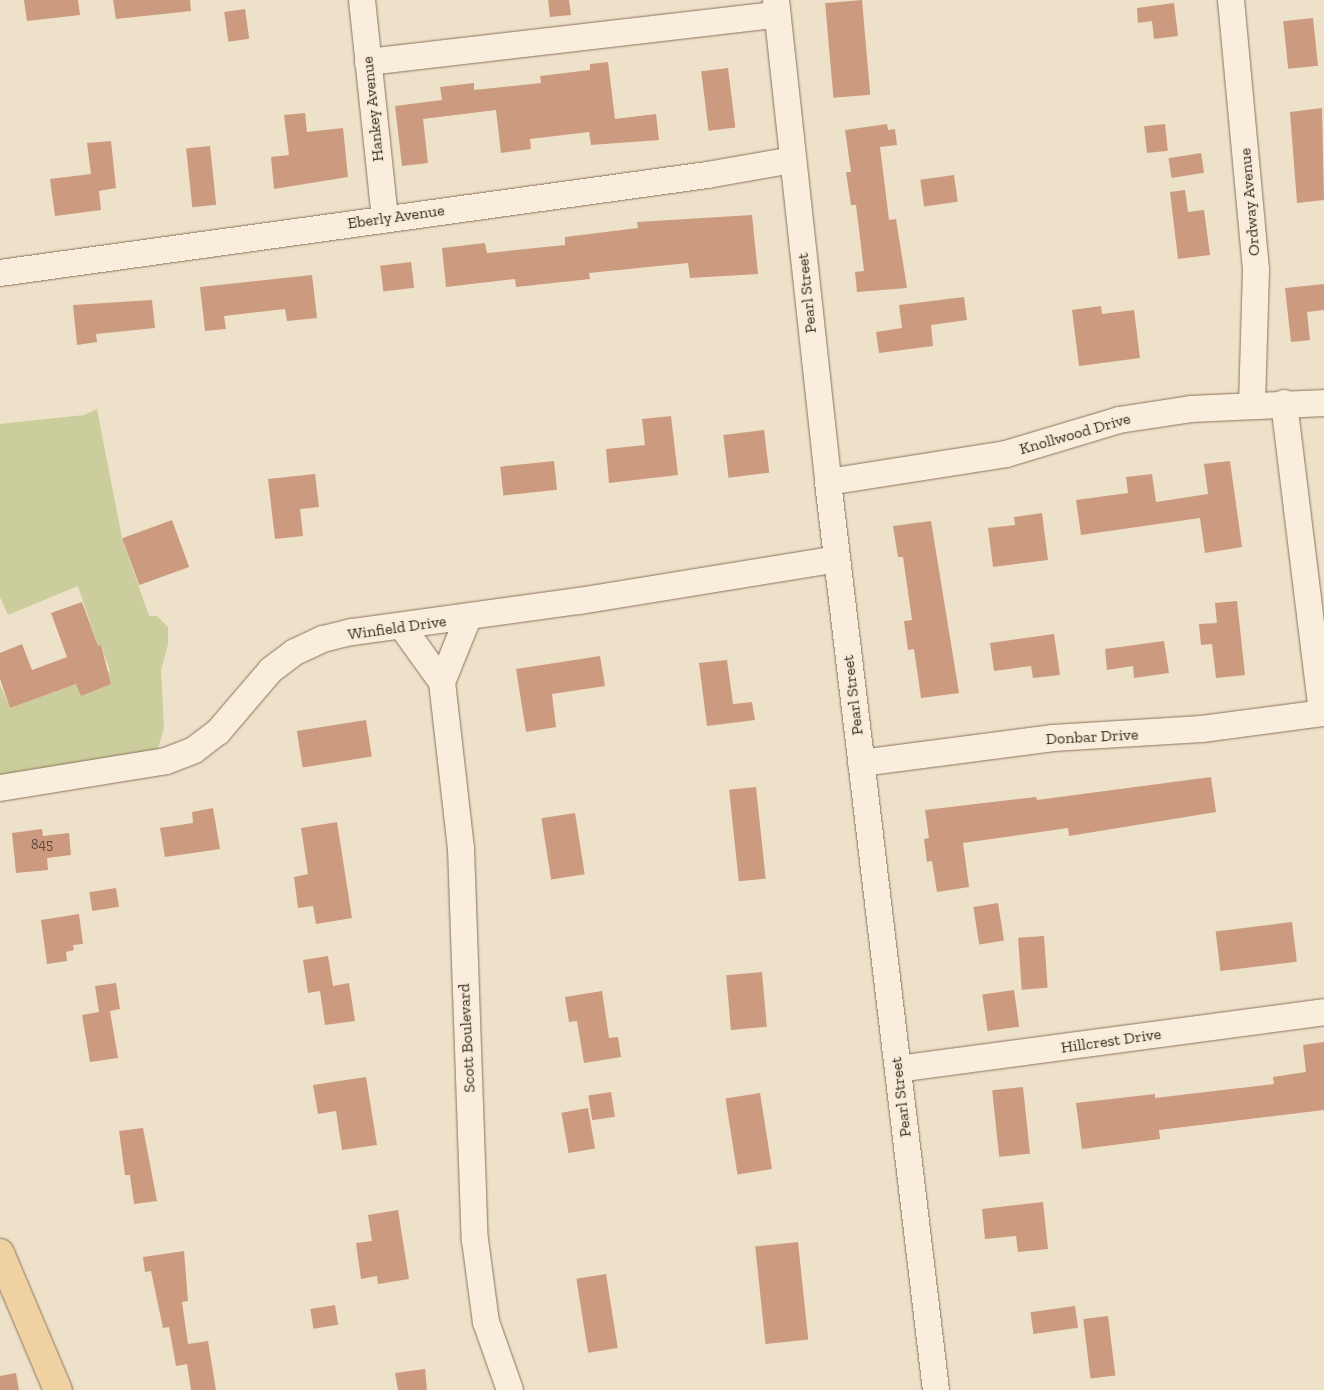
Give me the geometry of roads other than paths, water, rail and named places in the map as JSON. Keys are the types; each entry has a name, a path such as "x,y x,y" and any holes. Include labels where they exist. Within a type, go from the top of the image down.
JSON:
{"main road":[{"path":"0,1253 58,1390"}],"street":[{"name":"Hankey Avenue","path":"362,0 385,219"},
{"name":"Ordway Avenue","path":"1231,0 1256,270 1252,404"},
{"path":"368,62 776,7"},
{"name":"Pearl Street","path":"776,7 828,482 936,1390"},
{"name":"Eberly Avenue","path":"0,273 793,160"},
{"path":"1284,403 1323,713"},
{"name":"Knollwood Drive","path":"828,482 997,456 1119,420 1252,404 1324,403"},
{"name":"Winfield Drive","path":"0,788 180,756 218,732 261,680 295,652 323,639 352,632 402,628 837,559"},
{"name":"Scott Boulevard","path":"468,618 442,682 460,848 474,1240 486,1322 510,1390"},
{"path":"402,628 442,682"},
{"name":"Donbar Drive","path":"861,763 1053,738 1202,729 1323,713"},
{"name":"Hillcrest Drive","path":"898,1070 1324,1012"}]}
